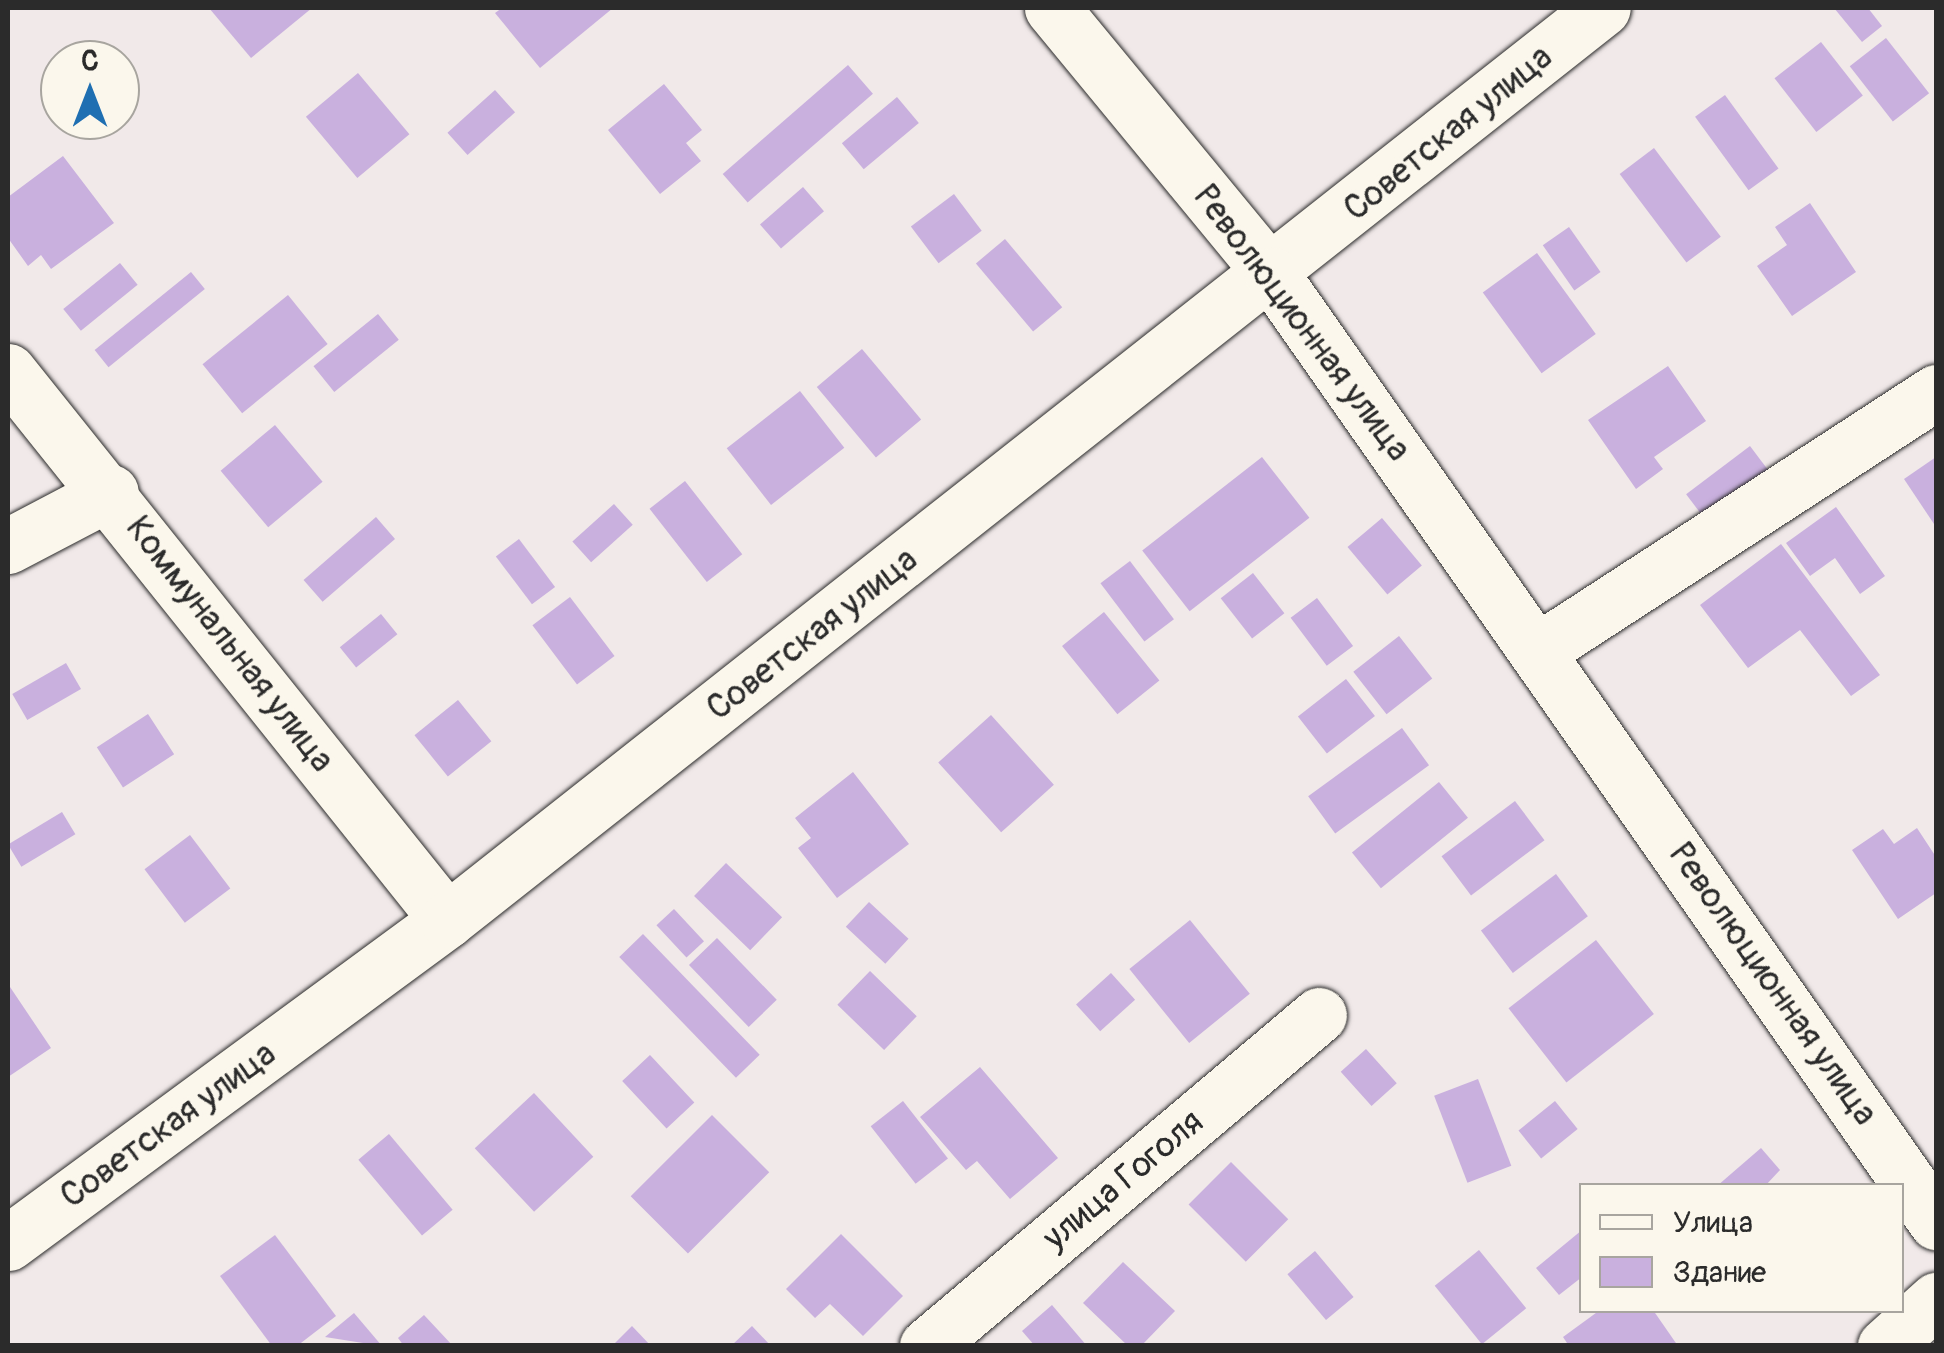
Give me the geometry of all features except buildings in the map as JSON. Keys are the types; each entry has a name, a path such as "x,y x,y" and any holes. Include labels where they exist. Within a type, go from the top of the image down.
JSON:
{"street":[{"name":"Революционная улица","path":"1052,8 1272,275 1542,648 1936,1222"},
{"name":"Советская улица","path":"8,1243 447,920 1272,275 1603,8"},
{"name":"Коммунальная улица","path":"8,371 111,492 447,920"},
{"path":"1542,648 1936,392"},
{"path":"8,546 111,492"},
{"name":"улица Гоголя","path":"926,1346 1319,1014"},
{"path":"1885,1346 1936,1300"}]}
